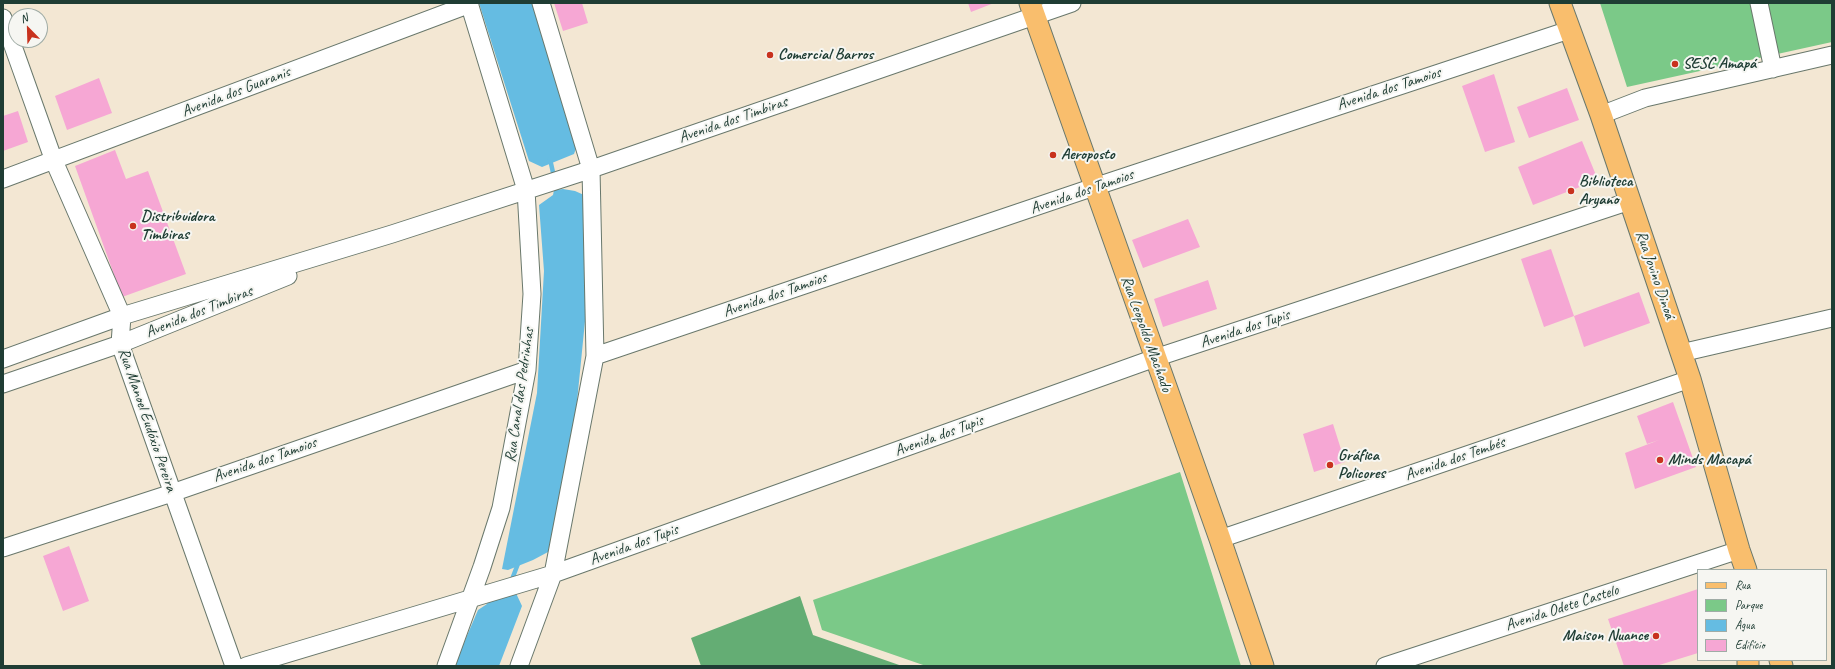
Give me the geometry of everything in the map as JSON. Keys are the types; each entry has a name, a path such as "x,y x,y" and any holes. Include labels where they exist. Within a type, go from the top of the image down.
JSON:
{"main road":[{"name":"Rua Jovino Dinoá","path":"1560,3 1601,116 1690,379 1739,560 1745,569"},
{"name":"Rua Leopoldo Machado","path":"1032,9 1220,539 1263,666"}],"street":[{"path":"519,666 548,575 595,356 586,171 541,3"},
{"name":"Avenida dos Timbiras","path":"3,359 122,316 392,234 586,171 1032,9 1072,3"},
{"path":"1759,3 1773,69"},
{"name":"Avenida dos Guaranis","path":"3,179 469,4"},
{"name":"Rua Canal das Pedrinhas","path":"446,666 472,598 501,508 527,370 532,294 532,188 469,4"},
{"name":"Rua Manoel Eudóxio Pereira","path":"3,18 54,161 122,316 120,344 234,666"},
{"name":"Avenida dos Tamoios","path":"595,356 1094,187 1570,30"},
{"path":"1601,116 1645,98 1832,55"},
{"name":"Avenida dos Tupis","path":"246,666 548,575 1155,358 1630,201"},
{"name":"Avenida dos Timbiras","path":"3,384 120,344 392,234"},
{"path":"1681,354 1832,318"},
{"name":"Avenida dos Tamoios","path":"3,548 172,493 527,370"},
{"name":"Avenida dos Tembés","path":"1220,539 1690,379"},
{"name":"Avenida Odete Castelo","path":"1709,569 1739,560"},
{"name":"Avenida Odete Castelo","path":"1385,666 1697,573"}],"green space":[{"name":"SESC Amapá","path":"1600,3 1832,3 1832,42 1627,87"},
{"path":"1180,472 1241,666 926,666 822,630 813,600"},
{"path":"800,596 813,635 902,666 701,666 691,638"}],"water":[{"path":"479,3 536,3 579,140 574,154 542,167 529,161"},
{"path":"563,189 575,191 584,195 586,311 574,432 548,552 508,570 502,569 537,393 544,271 539,205 553,195 554,190"},
{"path":"515,591 522,606 499,666 454,666 478,610 487,604 488,601"}],"building":[{"path":"554,3 582,3 588,23 563,31"},
{"path":"968,3 994,3 971,12"},
{"path":"1494,74 1515,142 1485,152 1462,86"},
{"path":"99,78 112,113 67,130 55,96"},
{"path":"1567,88 1579,120 1529,138 1517,107"},
{"path":"18,111 28,142 3,151 3,116"},
{"path":"1582,141 1598,180 1533,205 1518,167"},
{"name":"Distribuidora Timbiras","path":"115,150 126,179 148,171 186,274 122,297 75,166"},
{"path":"1188,219 1200,247 1143,268 1132,240"},
{"path":"1551,249 1574,316 1544,327 1521,259"},
{"path":"1208,280 1217,309 1163,327 1154,299"},
{"path":"1639,292 1650,323 1584,347 1574,316"},
{"name":"Minds Macapá","path":"1673,402 1696,467 1635,489 1625,453 1659,440 1647,444 1637,416"},
{"path":"1333,424 1345,462 1314,472 1303,434"},
{"path":"69,546 89,601 63,611 43,556"},
{"name":"Maison Nuance","path":"1697,589 1697,653 1656,666 1624,666 1608,619"}],"waterway":[{"path":"550,159 554,177"},
{"path":"511,582 519,561"}],"place":[{"name":"Comercial Barros","path":"770,55"},
{"name":"SESC Amapá","path":"1675,64"},
{"name":"Aeroposto","path":"1053,155"},
{"name":"Biblioteca Aryano","path":"1571,191"},
{"name":"Distribuidora Timbiras","path":"133,226"},
{"name":"Minds Macapá","path":"1660,460"},
{"name":"Gráfica Policores","path":"1330,465"},
{"name":"Maison Nuance","path":"1656,636"}]}
